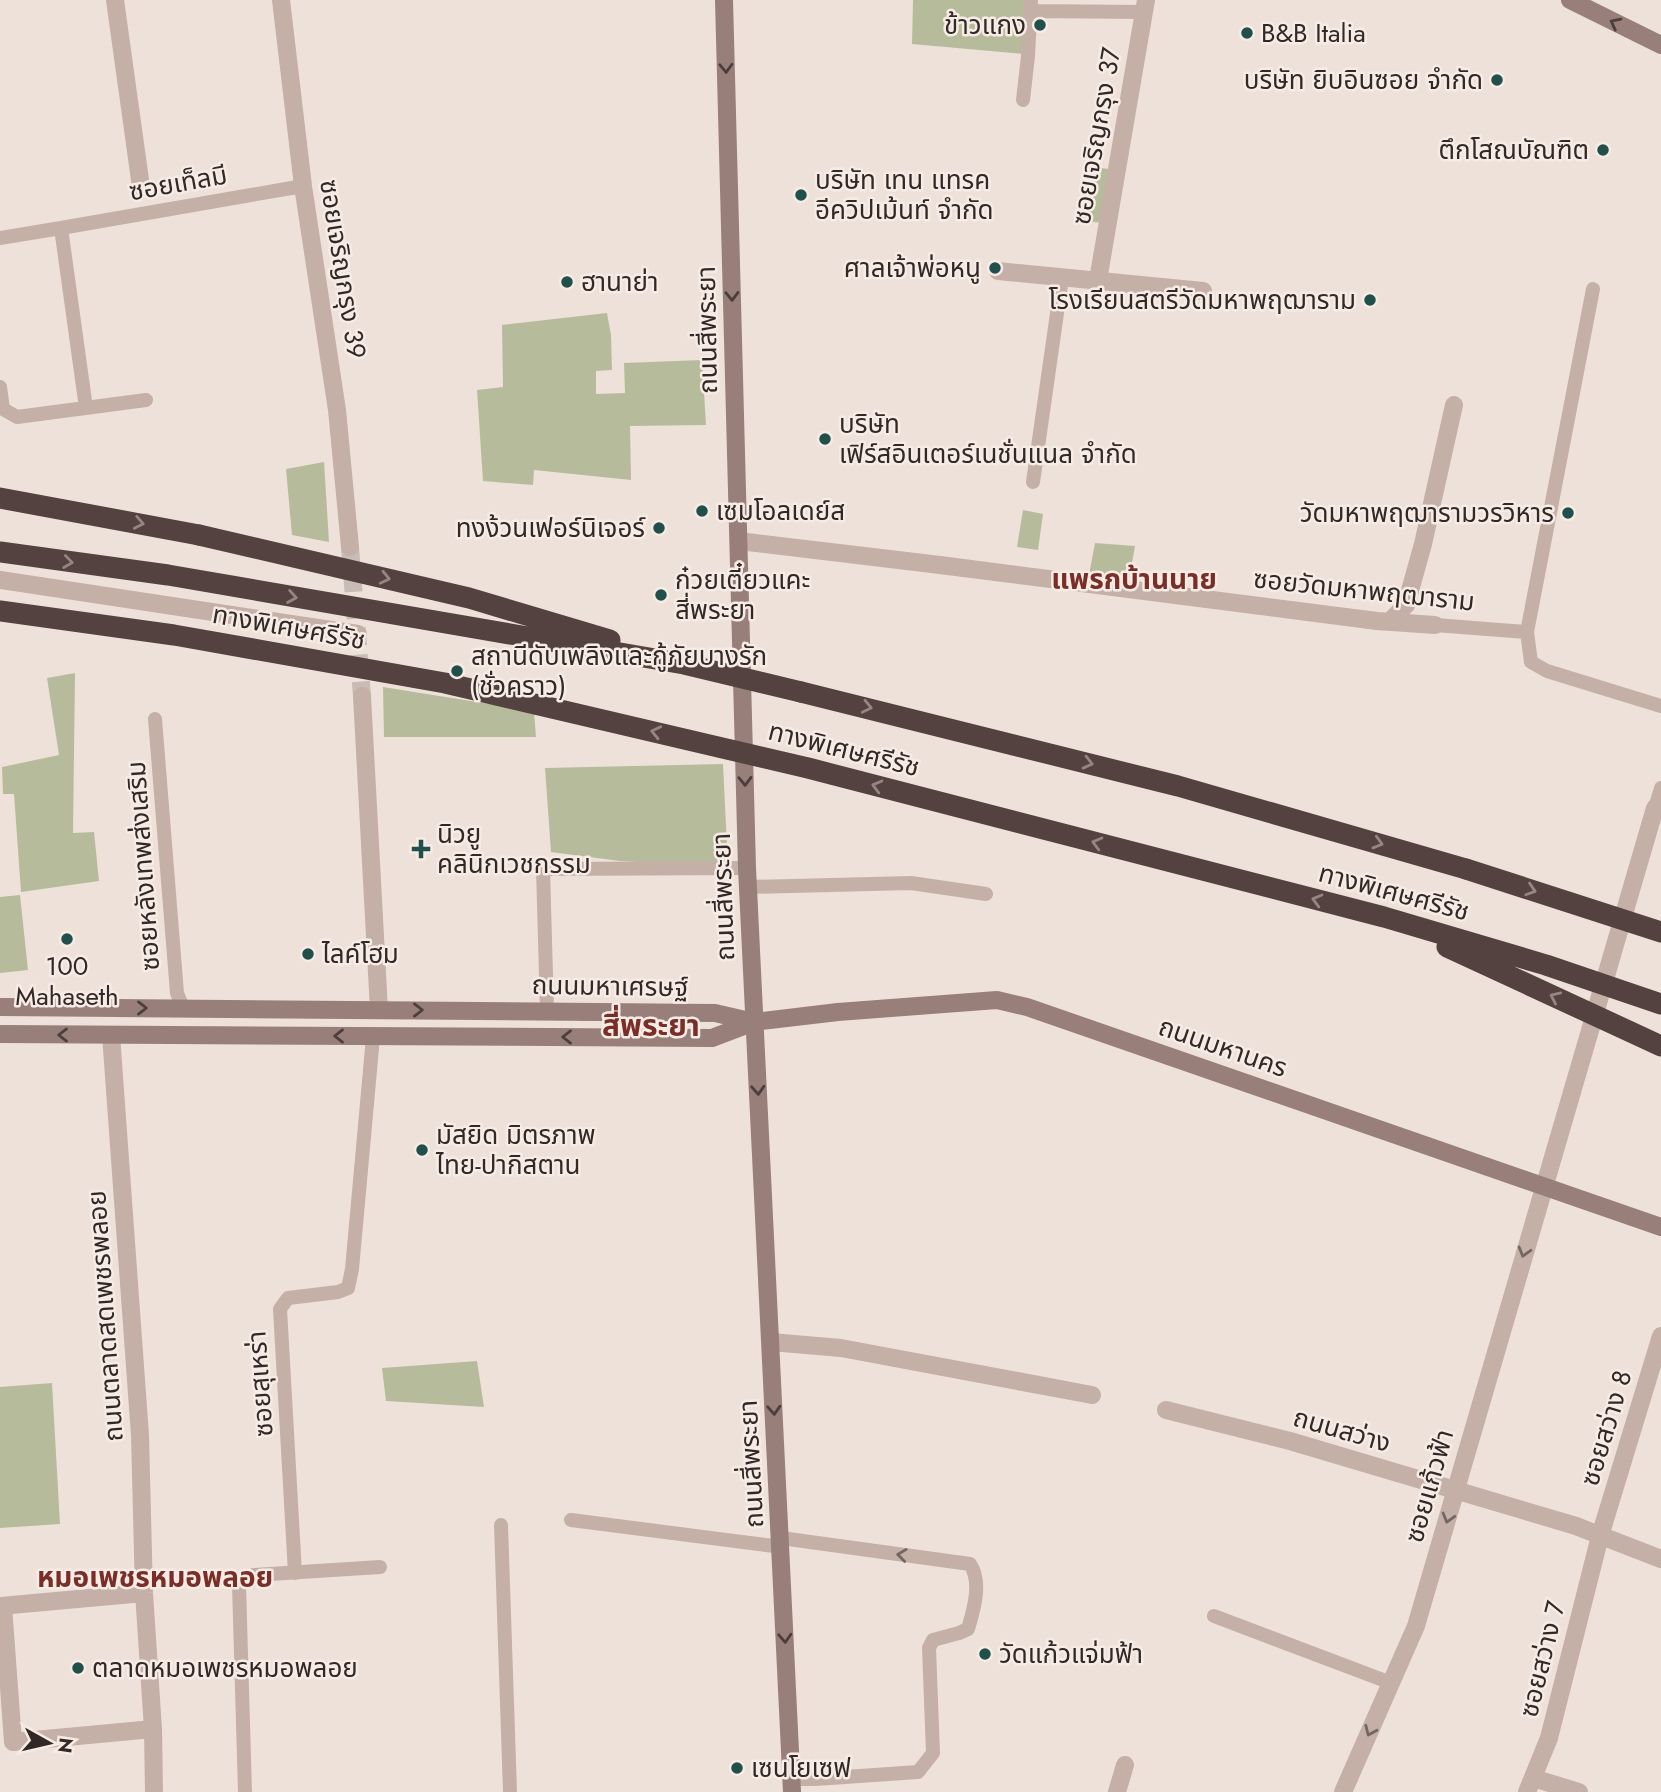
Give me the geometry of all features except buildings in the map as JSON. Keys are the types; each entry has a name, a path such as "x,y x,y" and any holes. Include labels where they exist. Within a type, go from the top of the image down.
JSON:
{"highway":[{"path":"0,498 199,535 469,598 578,629 684,664"},
{"name":"ทางพิเศษศรีรัช","path":"0,552 168,575 684,664 913,718 1178,786 1466,869 1661,932"},
{"name":"ทางพิเศษศรีรัช","path":"0,611 174,635 445,683 808,768 1384,917 1546,965 1661,1004"},
{"path":"1384,917 1661,1046"}],"main road":[{"name":"ถนนสี่พระยา","path":"724,0 747,868 791,1785"},
{"path":"1570,0 1661,45"},
{"name":"ถนนมหานคร","path":"754,1021 997,1000 1027,1007 1661,1227"},
{"name":"ถนนมหาเศรษฐ์","path":"0,1007 715,1013 754,1021"},
{"path":"110,1008 111,1035"},
{"name":"ถนนมหาเศรษฐ์","path":"0,1034 712,1038 754,1021"}],"street":[{"path":"115,0 141,187"},
{"name":"ซอยเจริญกรุง 39","path":"281,0 303,186 337,410 350,547"},
{"name":"ซอยเจริญกรุง 37","path":"1098,281 1145,6"},
{"path":"998,271 1203,291"},
{"path":"1388,622 1405,605 1423,544 1454,405"},
{"name":"ซอยวัดมหาพฤฒาราม","path":"738,541 1388,622 1435,625"},
{"path":"0,580 358,634"},
{"path":"362,696 379,1010"},
{"path":"1543,1187 1658,809"},
{"name":"ถนนตลาดสดเพชรพลอย","path":"111,1035 138,1408 154,1792"},
{"name":"ซอยแก้วฟ้า","path":"1343,1792 1416,1626 1543,1187"},
{"name":"ซอยสว่าง 8","path":"1600,1536 1661,1336"},
{"path":"771,1342 841,1348 1092,1395"},
{"name":"ถนนสว่าง","path":"1166,1410 1290,1441 1576,1526 1661,1559"},
{"name":"ซอยสว่าง 7","path":"1530,1785 1549,1738 1600,1536"},
{"path":"144,1593 1,1606 13,1742 153,1729"},
{"path":"1117,1792 1125,1765"},
{"path":"1530,1785 1579,1792"}],"lane":[{"path":"1023,100 1030,5 1145,6"},
{"name":"ซอยเท็ลมี","path":"0,238 303,186"},
{"path":"61,228 86,408"},
{"path":"1033,482 1062,278"},
{"path":"1593,289 1527,632 1531,662 1547,671 1661,706"},
{"path":"0,387 3,409 17,417 146,400"},
{"name":"ซอยวัดมหาพฤฒาราม","path":"1435,625 1527,632"},
{"name":"ซอยหลังเทพส่งเสริม","path":"155,719 177,993 183,1008"},
{"path":"1658,809 1661,788"},
{"path":"547,1011 543,869 747,868"},
{"path":"748,887 911,883 986,894"},
{"name":"ซอยสุเหร่า","path":"295,1573 280,1309 288,1298 338,1292 348,1287 352,1269 373,1037"},
{"path":"571,1520 970,1564 975,1572 975,1604 968,1629 933,1640 929,1648 933,1753 926,1764 918,1772 816,1779 791,1785"},
{"path":"501,1525 510,1792"},
{"path":"245,1792 239,1585 244,1578 254,1575 380,1567"},
{"path":"1214,1616 1391,1683"}],"green space":[{"path":"913,0 1026,0 1023,54 912,44"},
{"path":"1088,166 1115,170 1106,223 1081,221"},
{"path":"607,313 612,370 596,371 596,394 625,393 624,363 702,360 706,425 630,426 631,480 534,470 533,485 483,481 477,390 503,387 502,325"},
{"path":"324,462 329,542 292,535 286,469"},
{"path":"1023,510 1043,514 1038,550 1017,547"},
{"path":"1095,543 1135,546 1129,580 1089,575"},
{"path":"75,673 73,833 94,832 99,881 21,892 14,794 3,794 2,767 59,755 47,678"},
{"path":"383,687 534,711 536,737 384,737"},
{"path":"723,764 728,867 620,861 551,852 545,768"},
{"path":"20,895 28,970 0,973 0,897"},
{"path":"477,1361 484,1407 386,1401 382,1368"},
{"path":"52,1383 60,1524 0,1528 0,1387"}],"tunnel":[{"path":"350,547 362,696"}],"place":[{"name":"ข้าวแกง","path":"1040,25"},
{"name":"B&B Italia","path":"1247,33"},
{"name":"บริษัท ยิบอินซอย จำกัด","path":"1497,80"},
{"name":"ตึกโสณบัณฑิต","path":"1603,150"},
{"name":"บริษัท เทน แทรค อีควิปเม้นท์ จำกัด","path":"801,195"},
{"name":"ศาลเจ้าพ่อหนู","path":"995,268"},
{"name":"ฮานาย่า","path":"567,282"},
{"name":"โรงเรียนสตรีวัดมหาพฤฒาราม","path":"1370,300"},
{"name":"บริษัท เฟิร์สอินเตอร์เนชั่นแนล จำกัด","path":"825,439"},
{"name":"เซมโอลเดย์ส","path":"702,511"},
{"name":"วัดมหาพฤฒารามวรวิหาร","path":"1568,513"},
{"name":"ทงง้วนเฟอร์นิเจอร์","path":"659,528"},
{"name":"ก๋วยเตี๋ยวแคะ สี่พระยา","path":"661,595"},
{"name":"สถานีดับเพลิงและกู้ภัยบางรัก (ชั่วคราว)","path":"457,671"},
{"name":"นิวยู คลินิกเวชกรรม","path":"421,849"},
{"name":"100 Mahaseth","path":"67,939"},
{"name":"ไลค์โฮม","path":"308,954"},
{"name":"มัสยิด มิตรภาพ ไทย-ปากิสตาน","path":"422,1150"},
{"name":"วัดแก้วแจ่มฟ้า","path":"985,1654"},
{"name":"ตลาดหมอเพชรหมอพลอย","path":"78,1668"},
{"name":"เซนโยเซฟ","path":"737,1768"}],"district":[{"name":"แพรกบ้านนาย","path":"1134,579"},
{"name":"สี่พระยา","path":"651,1026"},
{"name":"หมอเพชรหมอพลอย","path":"155,1577"}]}
